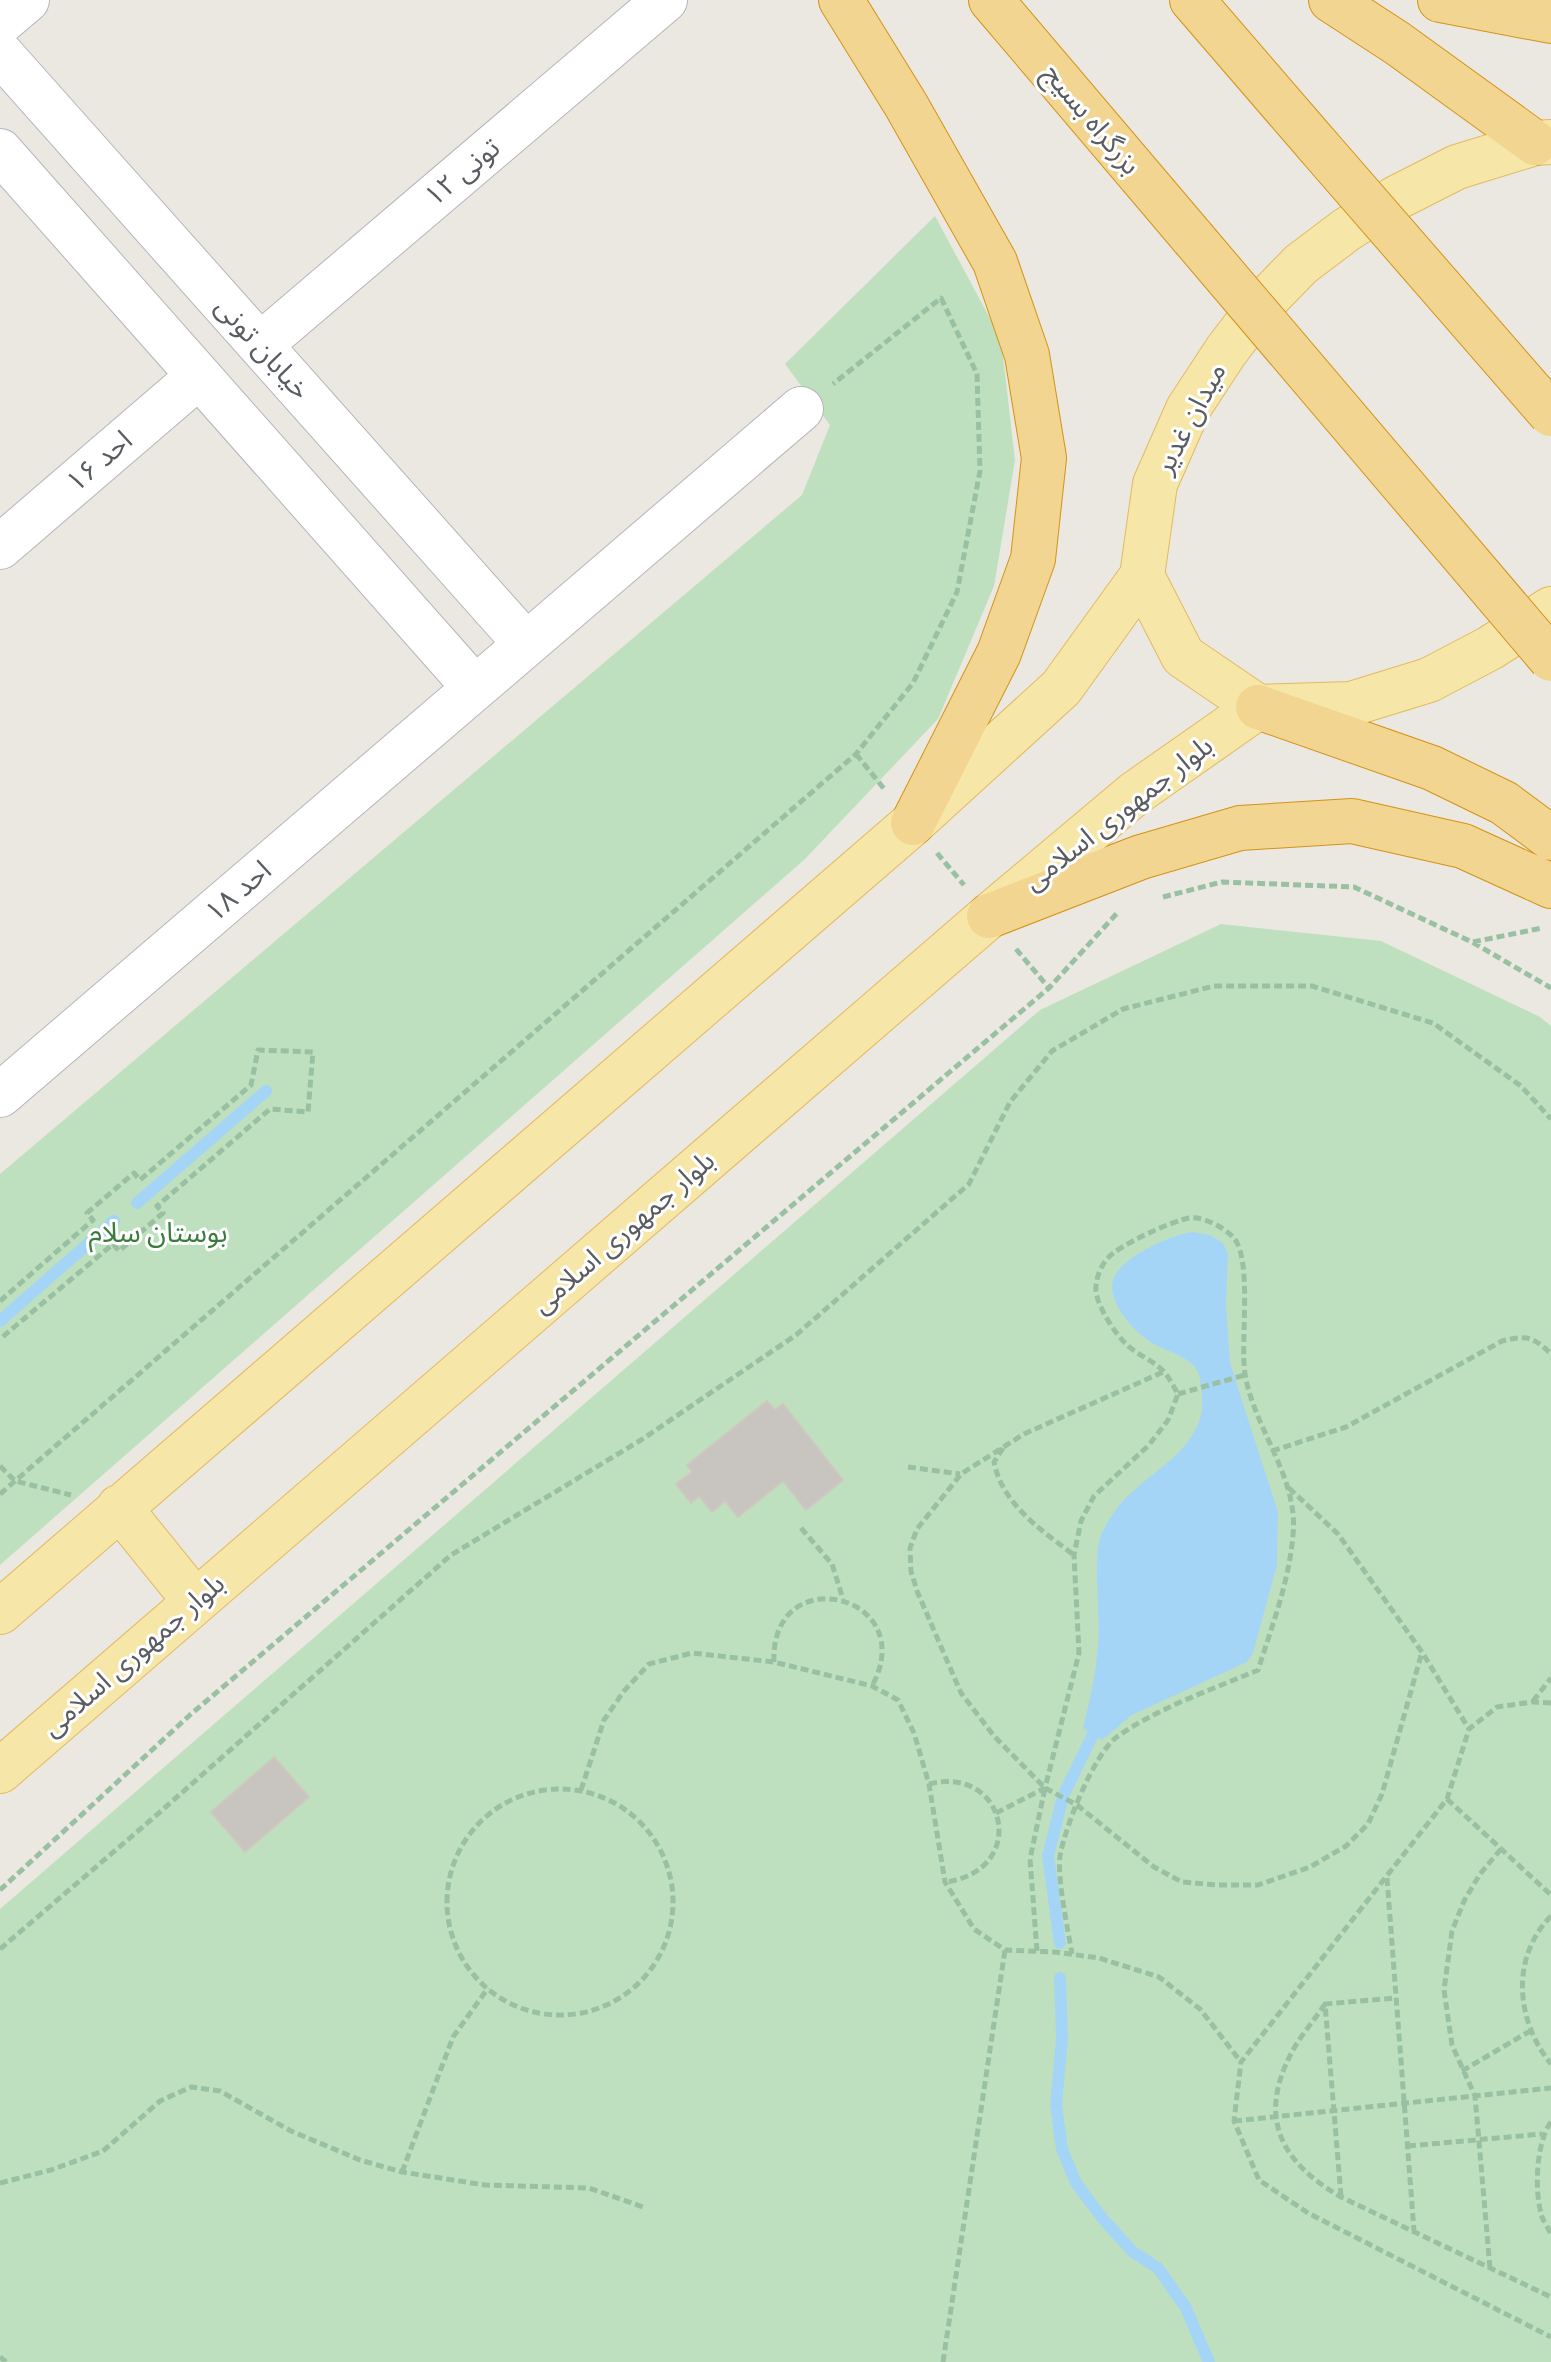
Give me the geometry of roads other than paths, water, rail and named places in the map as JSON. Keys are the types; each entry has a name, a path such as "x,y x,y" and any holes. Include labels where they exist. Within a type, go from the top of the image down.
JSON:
{"highway":[{"path":"841,0 906,105 995,262 1027,355 1044,458 1033,559 999,653 913,823"},
{"name":"بزرگراه بسیج","path":"991,0 1551,659"},
{"path":"1192,0 1551,414"},
{"path":"1331,0 1543,142"},
{"path":"1440,0 1551,21"},
{"path":"1258,707 1432,768 1504,803 1551,838"},
{"path":"989,916 1141,857 1240,828 1352,821 1463,846 1551,886"}],"main road":[{"name":"میدان غدیر","path":"1142,576 1155,484 1188,409 1262,304 1301,264 1396,198 1457,167 1543,142"},
{"path":"0,1612 913,823 1061,688 1142,576 1183,656 1258,707 1351,704 1429,680 1490,648 1551,609"},
{"name":"بلوار جمهوری اسلامی","path":"0,1771 989,916 1134,794 1258,707"},
{"path":"119,1507 195,1601"}],"street":[{"path":"0,23 27,0"},
{"name":"تونی ۱۲","path":"260,345 665,0"},
{"name":"خیابان تونی","path":"0,53 526,644"},
{"path":"0,151 475,688"},
{"name":"احد ۱۶","path":"0,547 199,376"},
{"name":"احد ۱۸","path":"0,1095 801,409"}],"water":[{"path":"1193,1232 1210,1235 1223,1243 1228,1254 1226,1304 1230,1363 1278,1512 1277,1565 1253,1653 1247,1662 1132,1715 1102,1740 1083,1728 1097,1655 1097,1559 1101,1535 1123,1501 1189,1441 1202,1409 1200,1380 1195,1367 1137,1332 1118,1307 1112,1289 1113,1280 1117,1272 1135,1256 1172,1237"}],"waterway":[{"path":"137,1203 266,1091"},
{"path":"0,1321 114,1221"},
{"path":"1060,1943 1048,1856 1063,1796 1093,1734"},
{"path":"1060,1978 1062,2038 1056,2105 1062,2149 1076,2183 1103,2219 1133,2252 1158,2268 1186,2308 1209,2362"}],"park label":[{"name":"بوستان سلام","path":"158,1232"}]}
